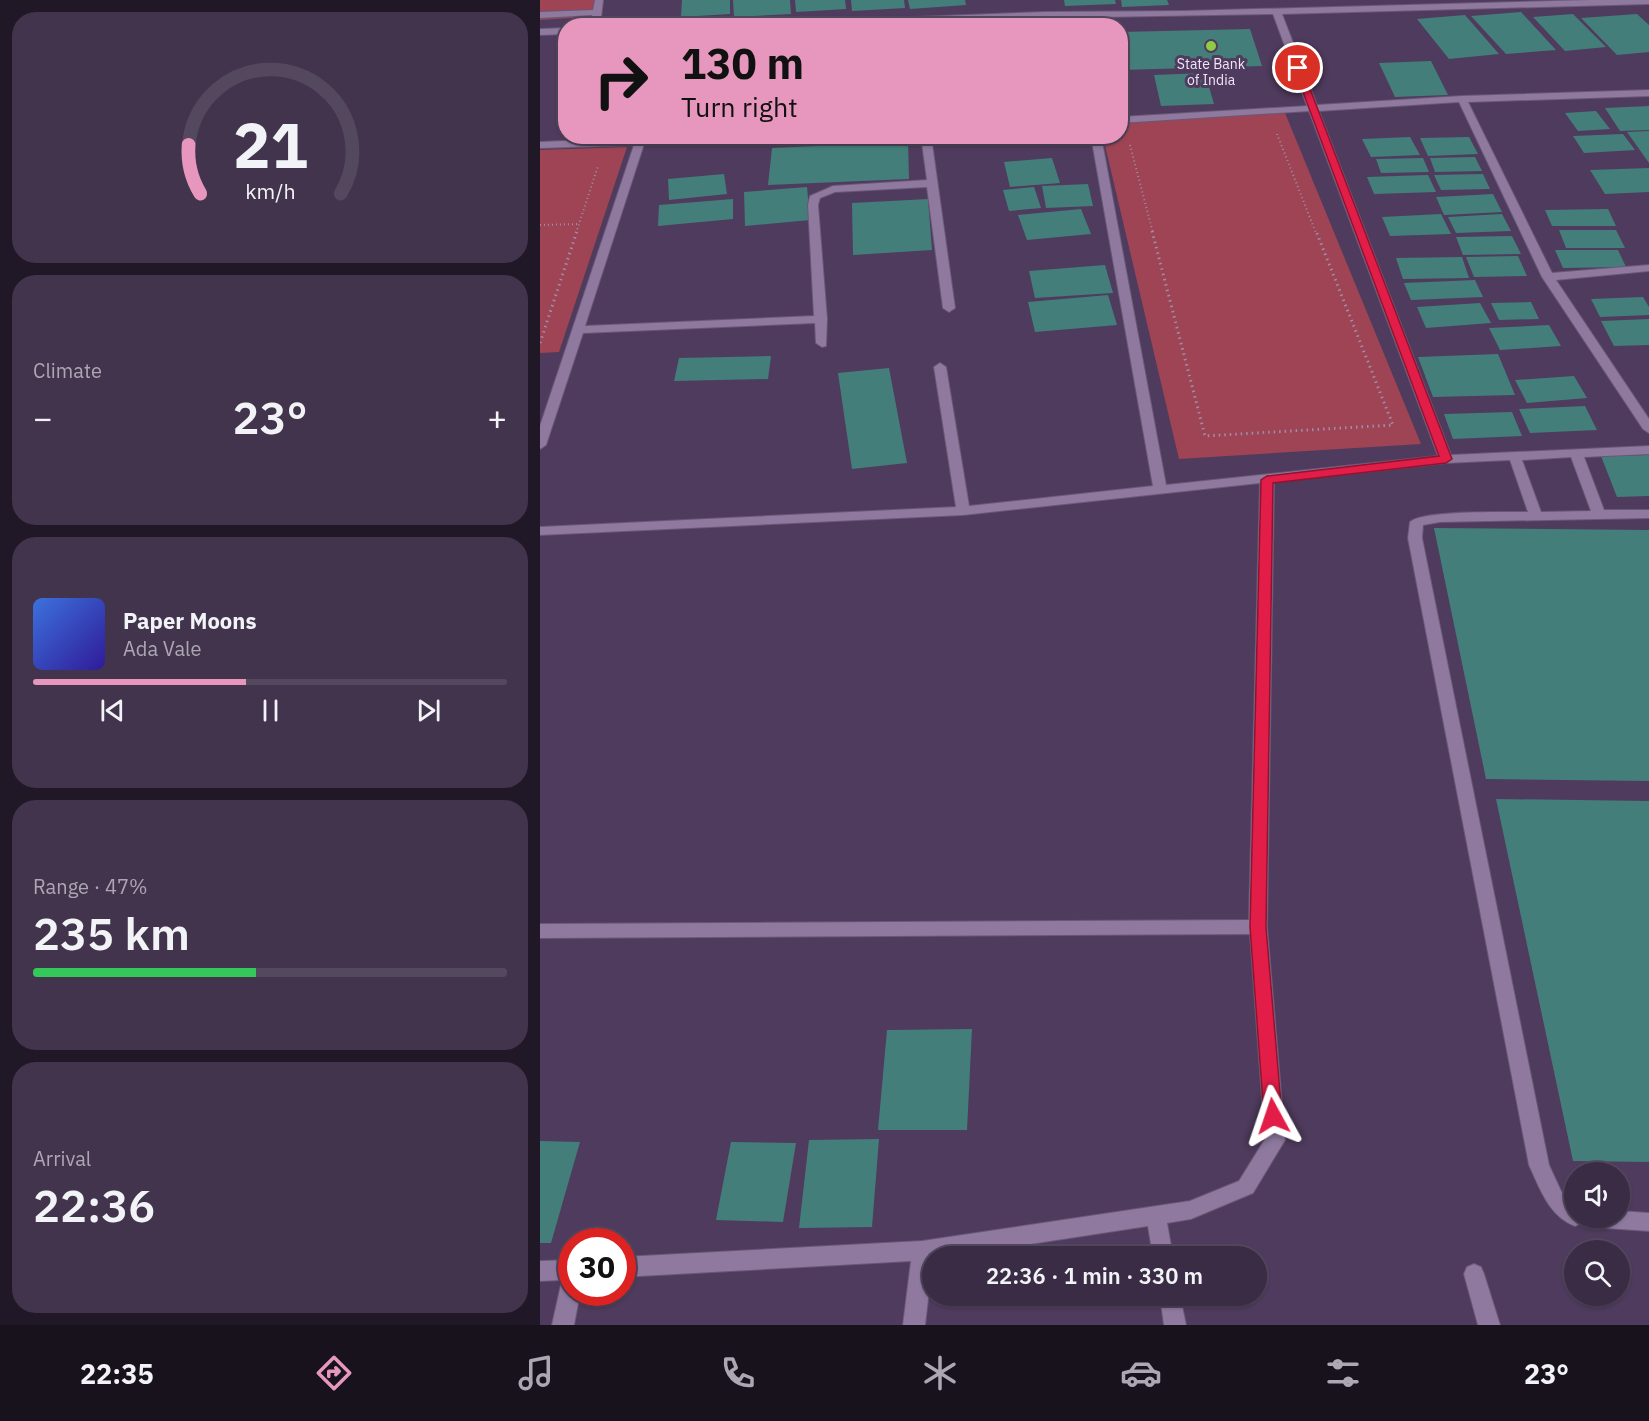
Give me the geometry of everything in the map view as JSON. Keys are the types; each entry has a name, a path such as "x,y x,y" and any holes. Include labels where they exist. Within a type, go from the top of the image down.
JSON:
{"street":[{"path":"596,18 599,0"},
{"path":"900,18 1042,11 1276,10 1649,1"},
{"path":"1276,10 1446,459"},
{"path":"540,15 597,12"},
{"path":"540,32 558,31"},
{"path":"1128,119 1312,106 1649,93"},
{"path":"1462,99 1548,277 1649,429"},
{"path":"540,145 558,144"},
{"path":"540,445 639,144"},
{"path":"927,144 949,308"},
{"path":"1097,144 1160,490"},
{"path":"822,343 815,196 833,189 933,183"},
{"path":"1548,277 1649,268"},
{"path":"577,330 821,319"},
{"path":"940,367 963,512"},
{"path":"540,531 963,512 1446,459 1649,450"},
{"path":"1576,454 1599,515"},
{"path":"1515,457 1536,516"},
{"path":"954,1246 1191,1210 1246,1187 1275,1140 1258,927 1267,480"},
{"path":"1564,1207 1554,1198 1539,1165 1414,538 1417,522 1440,519 1649,514"},
{"path":"540,931 1258,927"},
{"path":"1156,1215 1161,1246"},
{"path":"1630,1220 1649,1221"},
{"path":"636,1266 922,1251 914,1325"},
{"path":"540,1271 558,1270"},
{"path":"1474,1274 1489,1325"},
{"path":"563,1325 567,1306"},
{"path":"1172,1306 1175,1325"}],"path":[{"path":"1129,141 1205,436 1393,425 1277,133"},
{"path":"540,343 601,158"},
{"path":"540,225 578,224"}],"shaded area":[{"path":"540,0 604,0 602,16 540,20"},
{"path":"1285,113 1421,444 1179,459 1105,144 1128,144 1128,121"},
{"path":"627,147 559,352 540,353 540,150"}],"building":[{"path":"682,0 730,0 730,14 681,17"},
{"path":"733,0 790,0 791,14 734,17"},
{"path":"795,0 845,0 846,9 796,12"},
{"path":"851,0 904,0 905,8 852,11"},
{"path":"908,0 965,0 966,5 910,9"},
{"path":"1064,0 1115,0 1116,4 1065,6"},
{"path":"1121,0 1167,0 1169,5 1122,7"},
{"path":"1521,12 1556,50 1506,54 1471,16"},
{"path":"1573,14 1606,47 1565,51 1533,17"},
{"path":"1637,14 1649,25 1649,52 1617,55 1581,18"},
{"path":"1465,15 1499,54 1449,59 1417,19"},
{"path":"1250,29 1262,66 1128,70 1128,32"},
{"path":"1431,61 1448,95 1395,97 1379,63"},
{"path":"1205,73 1214,104 1161,106 1154,75"},
{"path":"1649,106 1649,130 1620,131 1605,108"},
{"path":"1596,111 1610,129 1578,131 1565,113"},
{"path":"1649,131 1649,163 1627,132"},
{"path":"1623,134 1635,150 1584,153 1573,136"},
{"path":"1410,137 1420,155 1371,157 1362,139"},
{"path":"1469,137 1478,154 1428,156 1420,138"},
{"path":"908,144 909,179 768,185 772,148"},
{"path":"1475,157 1482,171 1435,172 1430,158"},
{"path":"1052,158 1060,183 1010,187 1004,162"},
{"path":"1423,158 1429,172 1381,173 1376,159"},
{"path":"1649,168 1649,192 1605,194 1590,170"},
{"path":"724,174 727,194 669,200 668,179"},
{"path":"1483,174 1490,189 1441,190 1434,175"},
{"path":"1428,175 1436,192 1374,194 1367,177"},
{"path":"1088,184 1093,206 1046,208 1042,186"},
{"path":"807,187 810,220 745,226 744,192"},
{"path":"1034,187 1041,208 1009,211 1003,190"},
{"path":"1493,194 1502,212 1444,215 1436,197"},
{"path":"733,199 733,219 658,226 659,205"},
{"path":"928,199 932,250 853,255 852,203"},
{"path":"1081,209 1091,234 1027,240 1018,215"},
{"path":"1608,209 1616,226 1552,226 1545,210"},
{"path":"1441,214 1451,234 1390,236 1382,217"},
{"path":"1502,214 1511,231 1456,233 1448,217"},
{"path":"1559,230 1616,230 1625,248 1566,248"},
{"path":"1512,236 1521,254 1463,255 1456,237"},
{"path":"1555,250 1618,250 1626,267 1563,268"},
{"path":"1518,256 1527,276 1474,277 1466,257"},
{"path":"1462,257 1469,278 1403,279 1396,258"},
{"path":"1105,265 1113,293 1035,298 1029,271"},
{"path":"1475,280 1483,297 1411,300 1404,283"},
{"path":"1108,295 1117,325 1035,332 1028,302"},
{"path":"1643,297 1649,307 1649,315 1600,317 1591,299"},
{"path":"1531,302 1539,319 1499,320 1491,303"},
{"path":"1480,303 1491,323 1426,328 1417,307"},
{"path":"1649,319 1649,345 1614,346 1601,321"},
{"path":"1549,325 1561,346 1500,350 1489,328"},
{"path":"1498,354 1515,395 1433,397 1418,357"},
{"path":"771,356 768,379 674,381 679,358"},
{"path":"889,368 907,463 852,469 838,373"},
{"path":"1574,376 1587,398 1527,403 1515,380"},
{"path":"1585,406 1597,430 1530,433 1519,409"},
{"path":"1512,412 1522,436 1453,439 1444,414"},
{"path":"1649,455 1649,496 1617,497 1601,456"},
{"path":"1434,528 1649,530 1649,781 1486,779"},
{"path":"1496,799 1649,801 1649,1162 1573,1161"},
{"path":"972,1029 967,1130 878,1130 887,1030"},
{"path":"879,1139 872,1227 799,1228 809,1140"},
{"path":"540,1141 580,1142 551,1243 540,1243"},
{"path":"731,1142 796,1143 783,1222 716,1220"}],"place":[{"name":"State Bank of India","path":"1211,46"}],"route":[{"path":"1273,1116 1258,927 1267,480 1446,459 1298,68"}]}
